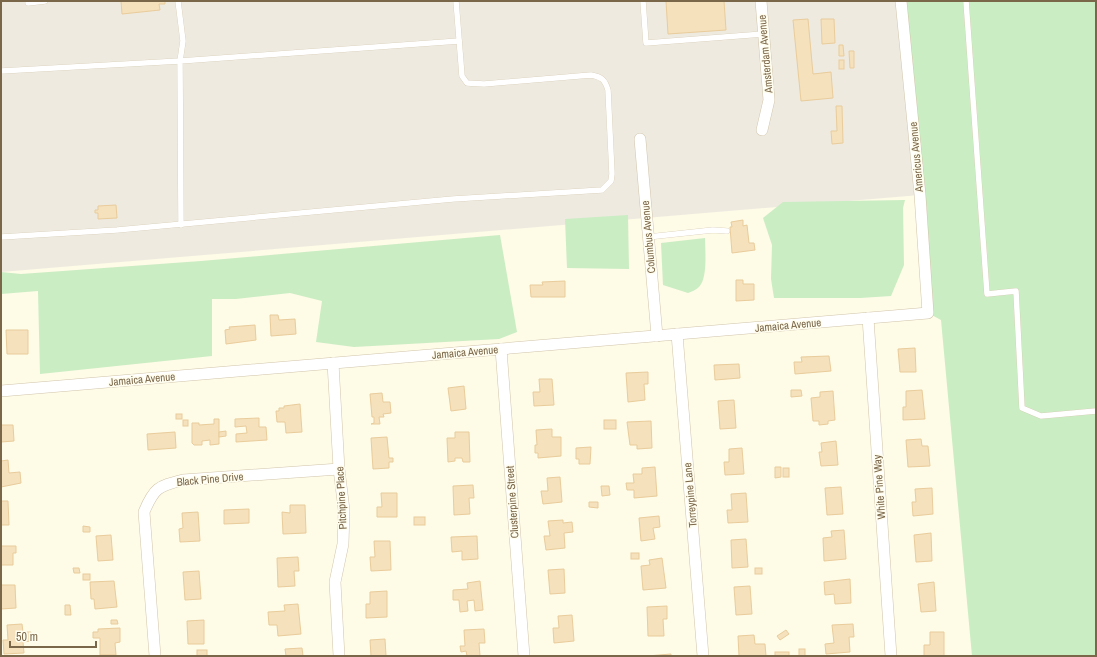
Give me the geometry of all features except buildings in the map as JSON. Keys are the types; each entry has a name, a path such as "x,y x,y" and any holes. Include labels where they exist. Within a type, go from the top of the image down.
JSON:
{"street":[{"name":"Amsterdam Avenue","path":"761,1 769,100 762,130"},
{"name":"Americus Avenue","path":"901,1 920,195 928,313"},
{"name":"Columbus Avenue","path":"640,139 657,336"},
{"name":"Jamaica Avenue","path":"1,391 928,313"},
{"name":"White Pine Way","path":"868,318 891,656"},
{"name":"Torreypine Lane","path":"677,334 703,656"},
{"name":"Clusterpine Street","path":"500,349 524,656"},
{"name":"Pitchpine Place","path":"333,363 339,469 344,510 343,544 335,582 339,656"},
{"name":"Black Pine Drive","path":"155,656 144,512 152,493 165,484 183,480 339,469"}],"lane":[{"path":"28,3 45,1"},
{"path":"178,1 183,41 180,61 181,225"},
{"path":"1,237 181,225 453,199 602,190 611,181 612,174 608,98 605,81 601,77 591,75 484,84 467,83 462,76 456,1"},
{"path":"643,1 646,43 763,34"},
{"path":"966,1 988,294 1016,291 1022,408 1040,416 1096,411"},
{"path":"1,70 180,61 460,41"},
{"path":"648,237 713,230 727,231"}],"shaded area":[{"path":"1,1 897,1 920,195 1,272"}],"green space":[{"path":"901,1 1096,1 1096,656 972,656 941,320 928,313"},
{"path":"905,200 903,208 904,265 891,296 860,298 774,298 771,279 772,245 763,218 783,202"},
{"path":"628,215 629,269 567,268 565,219"},
{"path":"500,235 517,332 499,339 354,347 316,342 322,301 290,293 236,299 212,299 212,356 40,374 38,291 1,294 1,272 21,274 201,261"},
{"path":"705,238 705,271 702,283 699,287 688,293 663,285 661,243"}]}
